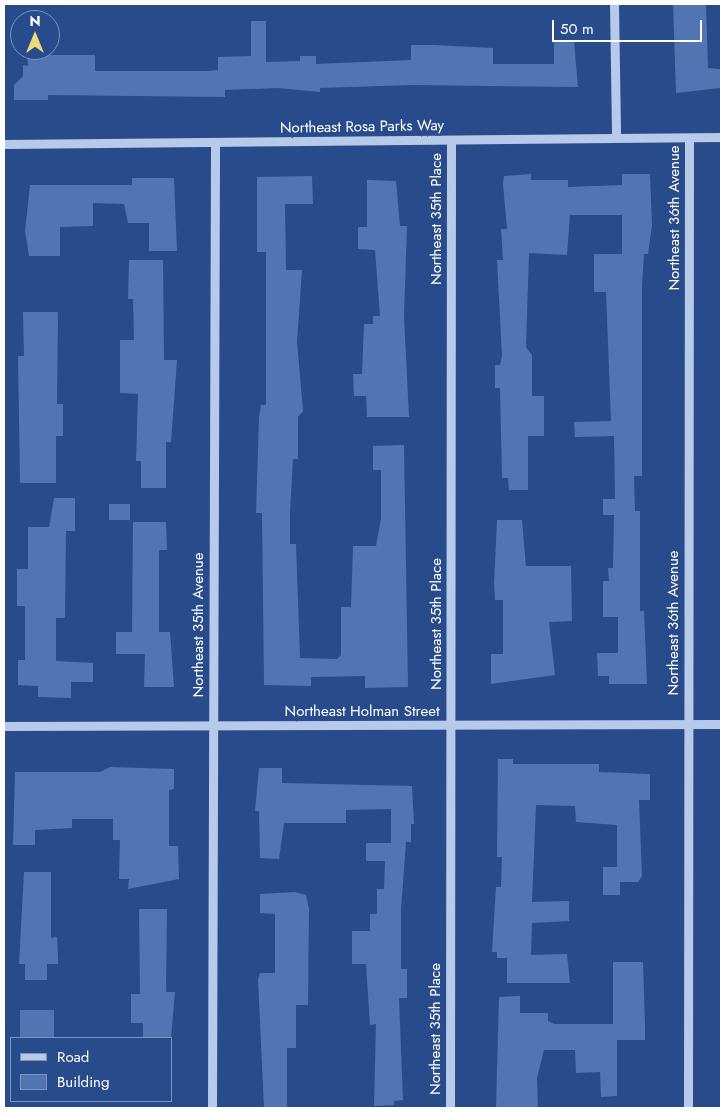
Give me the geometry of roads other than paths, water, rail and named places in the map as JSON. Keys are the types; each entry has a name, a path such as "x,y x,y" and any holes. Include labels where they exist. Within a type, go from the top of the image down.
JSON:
{"street":[{"path":"614,4 616,138"},
{"name":"Northeast Rosa Parks Way","path":"4,144 721,137"},
{"name":"Northeast 36th Avenue","path":"688,138 688,1108"},
{"name":"Northeast 35th Place","path":"450,1108 451,140"},
{"name":"Northeast 35th Avenue","path":"212,1108 215,142"},
{"name":"Northeast Holman Street","path":"4,726 721,724"}]}
